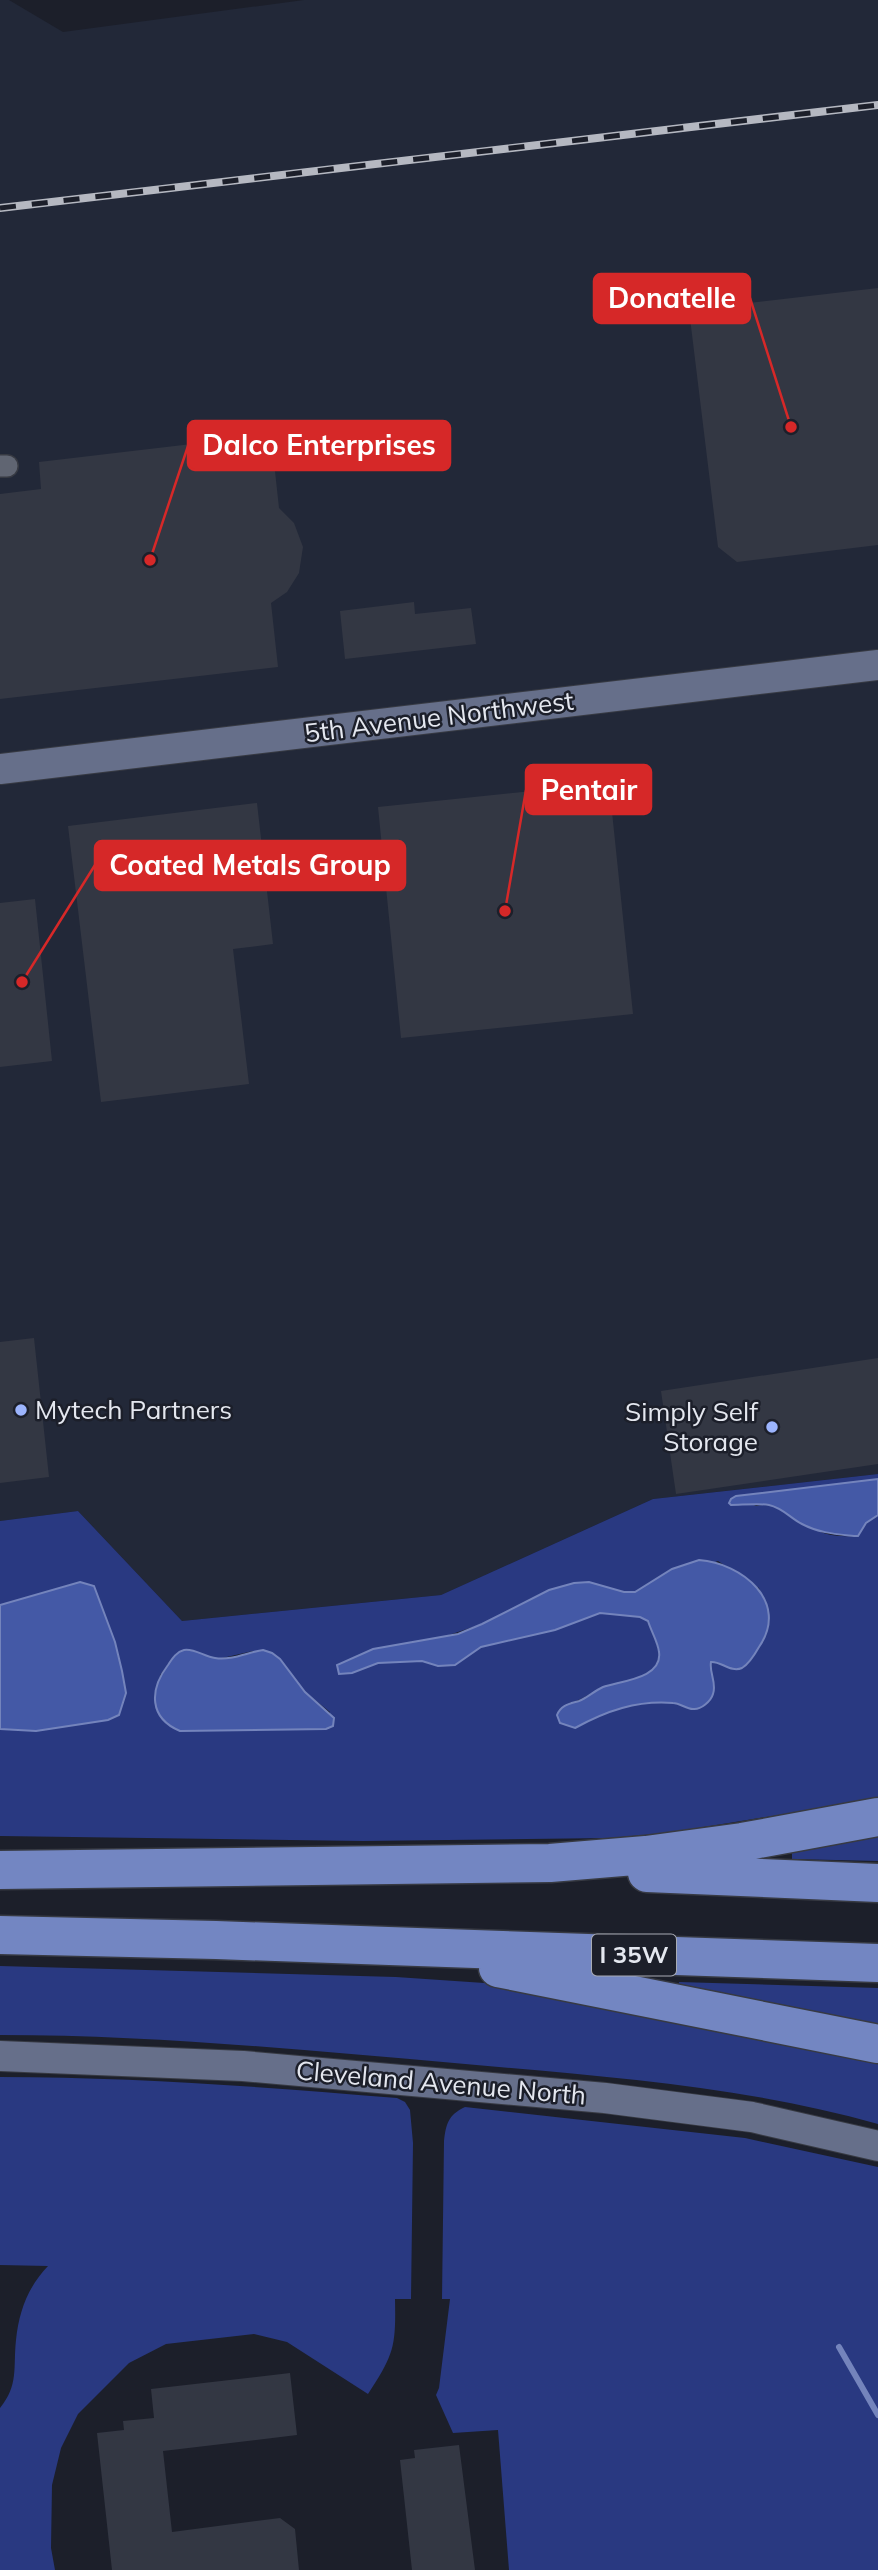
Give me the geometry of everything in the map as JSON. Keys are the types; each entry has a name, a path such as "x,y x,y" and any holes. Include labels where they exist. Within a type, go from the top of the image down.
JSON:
{"highway":[{"path":"0,1870 481,1865 646,1855 743,1842 878,1817"},
{"path":"481,1865 878,1883"},
{"name":"I 35W","path":"0,1935 878,1963"},
{"path":"390,1947 878,2044"}],"street":[{"name":"5th Avenue Northwest","path":"0,769 878,665"},
{"name":"Cleveland Avenue North","path":"0,2056 243,2066 592,2096 752,2117 878,2146"}],"shaded area":[{"path":"0,0 9,0 63,32 304,0 878,0 878,1474 653,1499 441,1595 182,1621 78,1511 0,1521"},
{"path":"878,1474 878,1479 736,1496 756,1506 773,1506 818,1531 833,1535 858,1536 866,1523 878,1515 878,1799 667,1833 609,1838 363,1841 0,1836 0,1729 36,1731 103,1611 93,1586 80,1582 0,1605 0,1521 78,1511 182,1621 441,1595 653,1499","holes":["718,1561 759,1588 768,1614 727,1667 711,1662 712,1677 692,1709 662,1702 632,1705 575,1728 569,1703 604,1687 644,1675 656,1665 659,1657 657,1644 648,1621 640,1617 600,1613 555,1630 481,1647 455,1665 438,1666 422,1661 378,1663 352,1673 340,1674 337,1666 373,1649 443,1637 482,1624 624,1592 635,1592","183,1651 218,1659 253,1651 280,1659 305,1692 330,1712 326,1729 180,1731 160,1675 176,1654"]},
{"path":"878,1479 878,1515 866,1523 858,1536 815,1529 769,1505 729,1503 736,1496"},
{"path":"699,1560 715,1563 745,1577 765,1600 769,1615 767,1630 756,1653 745,1666 734,1669 711,1662 713,1694 708,1702 696,1709 673,1703 647,1703 598,1716 575,1728 560,1723 557,1715 563,1707 582,1700 603,1687 647,1673 658,1661 658,1648 648,1621 640,1617 600,1613 555,1630 481,1647 455,1665 438,1666 422,1661 378,1663 352,1673 339,1674 337,1665 373,1649 458,1634 549,1590 589,1582 624,1592 635,1592 672,1569"},
{"path":"80,1582 94,1586 115,1642 126,1693 119,1715 108,1720 36,1731 0,1729 0,1605"},
{"path":"192,1650 221,1659 263,1650 280,1659 305,1692 334,1718 333,1726 326,1729 180,1731 162,1719 155,1702 155,1693 162,1674 179,1652"},
{"path":"878,1825 878,1861 792,1859 792,1840"},
{"path":"0,1966 396,1977 529,1986 878,2052 878,2124 774,2100 614,2078 227,2044 0,2035"},
{"path":"679,1982 878,1988 878,2031 678,1991"},
{"path":"0,2077 149,2081 397,2098 405,2102 410,2110 413,2143 411,2299 395,2299 392,2350 368,2394 287,2342 254,2334 166,2344 129,2363 78,2414 61,2448 52,2485 51,2548 55,2570 0,2570 0,2408 13,2383 16,2340 22,2309 35,2282 48,2266 0,2265"},
{"path":"465,2107 745,2138 878,2167 878,2570 509,2570 498,2430 453,2433 436,2395 450,2299 442,2299 444,2141 449,2121"}],"building":[{"path":"878,288 878,545 737,562 718,547 689,310"},
{"path":"251,437 252,455 273,453 279,508 294,523 303,547 299,573 287,592 271,603 278,667 0,699 0,494 41,489 39,462"},
{"path":"414,602 415,614 471,608 476,644 345,659 340,611"},
{"path":"609,783 633,1014 401,1038 378,807"},
{"path":"257,803 273,944 233,949 249,1084 101,1102 68,826"},
{"path":"35,899 52,1061 0,1067 0,903"},
{"name":"Mytech Partners","path":"34,1338 49,1477 0,1483 0,1342"},
{"name":"Simply Self Storage","path":"878,1358 878,1464 676,1494 661,1391"},
{"path":"290,2373 297,2435 163,2451 172,2532 280,2518 295,2529 299,2570 112,2570 97,2433 124,2430 123,2421 154,2418 151,2389"},
{"path":"459,2445 475,2570 412,2570 400,2460 415,2458 414,2450"}],"waterway":[{"path":"839,2347 878,2415"}],"railway":[{"path":"0,208 878,105"}],"place":[{"name":"Donatelle","path":"791,427"},
{"name":"Dalco Enterprises","path":"150,560"},
{"name":"Pentair","path":"505,911"},
{"name":"Coated Metals Group","path":"22,982"},
{"name":"Mytech Partners","path":"21,1410"},
{"name":"Simply Self Storage","path":"772,1427"}]}
